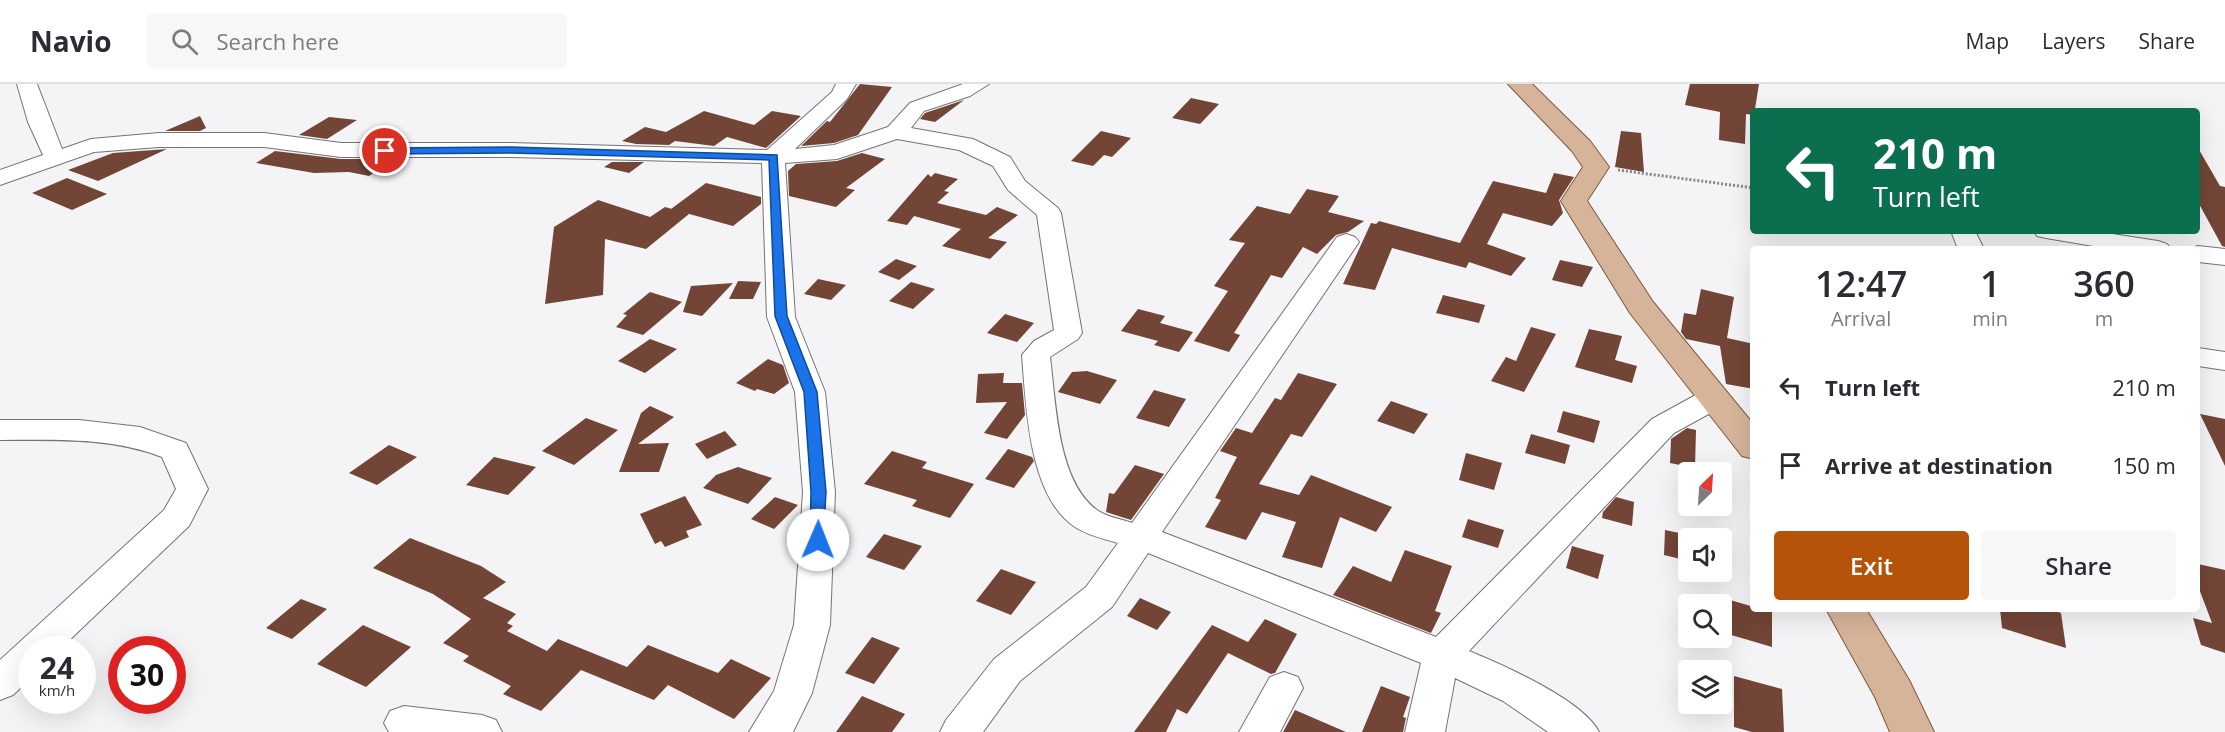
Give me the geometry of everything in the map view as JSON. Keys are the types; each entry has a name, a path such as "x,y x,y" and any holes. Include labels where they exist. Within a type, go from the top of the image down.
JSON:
{"main road":[{"path":"1519,84 1581,146 1596,167 1574,201 1641,307 1750,443"},
{"path":"1848,612 1894,692 1912,732"}],"street":[{"path":"27,84 39,122 55,158"},
{"path":"770,732 777,724 792,693 812,625 819,492 810,392 781,316 774,157 840,95 846,84"},
{"path":"896,132 904,119 917,107 963,92 979,84"},
{"path":"0,178 91,146 159,140 264,140 341,150 511,150 774,157 837,152 896,132 965,144 1002,162 1016,185 1049,213 1068,333 1044,347 1036,355 1041,420 1051,460 1066,494 1086,519 1142,537 1441,656 1509,686 1579,732"},
{"path":"2061,234 2120,246"},
{"path":"960,732 1007,670 1099,597 1346,242"},
{"path":"2200,254 2225,257"},
{"path":"2200,357 2225,361"},
{"path":"1425,732 1441,656 1663,426 1714,398"},
{"path":"0,430 79,430 140,438 175,450 192,489 177,518 49,636"},
{"path":"0,684 18,666"},
{"path":"1259,732 1284,688"},
{"path":"404,723 483,732"}],"path":[{"path":"1596,167 1750,187"}],"building":[{"path":"860,84 892,87 858,135 834,143 801,146 827,121 830,122"},
{"path":"1690,84 1759,84 1755,108 1750,108 1750,114 1746,114 1745,144 1719,140 1720,112 1685,105"},
{"path":"1191,98 1219,104 1200,124 1172,118"},
{"path":"964,100 935,122 920,119 925,113"},
{"path":"704,111 754,125 772,111 801,116 766,148 727,137 714,146 675,141 669,145 636,144 622,141 645,127 666,132"},
{"path":"200,116 206,128 200,131 165,131"},
{"path":"329,117 357,120 327,139 299,135"},
{"path":"1101,131 1131,138 1112,157 1104,155 1093,166 1071,161"},
{"path":"1621,131 1641,133 1644,172 1615,167"},
{"path":"167,149 98,181 68,170 113,153"},
{"path":"275,151 341,159 394,159 369,176 349,172 314,173 256,163"},
{"path":"2200,151 2220,186 2225,187 2225,247 2222,246 2200,206"},
{"path":"862,153 885,159 846,188 855,190 836,207 789,196 788,171 796,164 837,161"},
{"path":"612,162 644,162 629,173 604,167"},
{"path":"935,173 958,179 944,191 949,192 937,203 986,215 997,207 1018,215 988,238 1007,242 990,259 942,246 961,229 914,216 907,225 887,221 928,174 931,177"},
{"path":"1554,173 1574,177 1559,200 1563,213 1552,226 1503,213 1487,244 1526,258 1511,276 1469,262 1466,268 1392,248 1375,290 1343,284 1371,223 1376,224 1379,221 1460,243 1493,181 1546,193"},
{"path":"67,178 107,194 72,210 32,193"},
{"path":"706,183 761,197 761,204 733,226 671,209"},
{"path":"1307,189 1339,196 1328,212 1364,221 1348,232 1336,235 1317,254 1303,247 1282,278 1271,275 1234,333 1240,335 1229,352 1194,341 1228,291 1214,286 1245,243 1229,240 1257,206 1290,214"},
{"path":"598,200 650,217 665,207 689,214 646,249 605,239 603,295 545,304 554,227"},
{"path":"896,259 917,266 899,280 878,272"},
{"path":"1560,260 1593,267 1582,287 1552,280"},
{"path":"818,279 846,285 831,300 804,294"},
{"path":"738,281 761,282 753,299 729,299"},
{"path":"911,282 935,289 913,309 889,301"},
{"path":"733,283 702,316 683,312 691,286"},
{"path":"1701,289 1734,297 1727,338 1750,343 1750,388 1726,384 1720,346 1686,339 1681,332 1684,313 1696,315"},
{"path":"650,292 682,302 643,335 616,327 627,315 623,314"},
{"path":"1443,295 1485,305 1479,323 1436,313"},
{"path":"1138,309 1165,316 1160,323 1193,332 1179,352 1154,345 1158,341 1121,331"},
{"path":"1005,314 1034,323 1017,342 987,333"},
{"path":"1531,327 1556,334 1524,392 1491,381 1506,357 1516,361"},
{"path":"1589,329 1622,336 1615,360 1637,366 1632,383 1575,367"},
{"path":"650,339 677,349 645,373 618,361"},
{"path":"768,359 783,365 789,383 774,394 757,389 755,391 736,383"},
{"path":"1087,371 1117,380 1100,404 1058,392 1072,372"},
{"path":"1004,373 1003,383 1022,383 1025,415 1007,439 984,433 1007,402 976,403 978,374"},
{"path":"1298,373 1337,384 1302,437 1291,434 1259,484 1299,495 1311,475 1392,507 1376,532 1340,517 1322,568 1282,557 1296,522 1262,512 1246,540 1205,527 1221,500 1215,498 1237,457 1220,451 1236,428 1252,433 1275,398 1281,400"},
{"path":"1154,390 1186,399 1169,427 1136,418"},
{"path":"1391,401 1428,414 1414,434 1377,421"},
{"path":"650,406 674,417 638,444 669,443 659,472 619,472 641,413"},
{"path":"1563,411 1600,421 1594,443 1557,432"},
{"path":"2200,414 2225,419 2225,466"},
{"path":"586,418 618,430 574,465 542,451"},
{"path":"1687,428 1696,430 1695,462 1678,462 1678,465 1670,463 1671,439"},
{"path":"725,431 737,445 707,459 695,444"},
{"path":"1531,434 1570,445 1565,464 1525,453"},
{"path":"389,445 417,457 377,485 349,473"},
{"path":"1008,449 1032,457 1034,461 1014,488 985,479"},
{"path":"892,451 927,462 922,468 974,484 950,518 912,506 917,500 864,484"},
{"path":"1466,453 1502,463 1494,490 1459,480"},
{"path":"494,457 536,467 508,495 466,485"},
{"path":"1135,465 1164,474 1131,520 1106,512 1109,493 1114,494"},
{"path":"738,467 772,478 748,504 703,488 716,475"},
{"path":"685,496 702,525 686,531 689,537 665,547 661,541 655,544 640,514"},
{"path":"775,497 798,505 774,529 751,519"},
{"path":"1616,497 1634,502 1632,526 1602,518 1603,512"},
{"path":"1468,519 1504,530 1498,548 1462,537"},
{"path":"1665,530 1678,533 1678,558 1664,555"},
{"path":"884,534 922,546 904,570 866,557"},
{"path":"410,538 481,566 506,582 483,598 516,614 507,623 513,626 507,631 547,651 558,639 627,667 648,645 718,673 731,659 771,678 734,719 668,685 654,700 581,670 541,711 503,694 511,686 463,661 469,656 443,643 471,619 433,594 373,568"},
{"path":"1572,546 1604,555 1598,579 1566,568"},
{"path":"1405,550 1452,566 1435,611 1441,613 1431,633 1333,595 1353,566 1391,582"},
{"path":"2200,564 2225,570 2225,653 2201,645 2193,618 2212,623 2200,591"},
{"path":"1001,569 1036,582 1011,615 976,601"},
{"path":"1140,598 1171,612 1157,630 1127,616"},
{"path":"301,599 327,609 292,639 266,628"},
{"path":"1732,601 1750,606 1750,612 1772,612 1772,647 1732,635"},
{"path":"2000,612 2058,612 2061,613 2066,648 2002,628"},
{"path":"1265,619 1297,634 1275,673 1271,674 1228,653 1187,714 1177,709 1166,732 1134,732 1212,625 1248,642"},
{"path":"363,625 411,647 366,687 317,664"},
{"path":"872,637 900,648 874,684 845,673"},
{"path":"1734,676 1782,689 1784,732 1752,732 1734,727"},
{"path":"1381,686 1410,697 1403,717 1406,718 1403,732 1362,732"},
{"path":"862,696 905,714 892,732 836,732"},
{"path":"1295,710 1346,732 1283,732"}],"route":[{"path":"385,151 511,150 774,157 781,316 810,392 819,492 818,540"}]}
